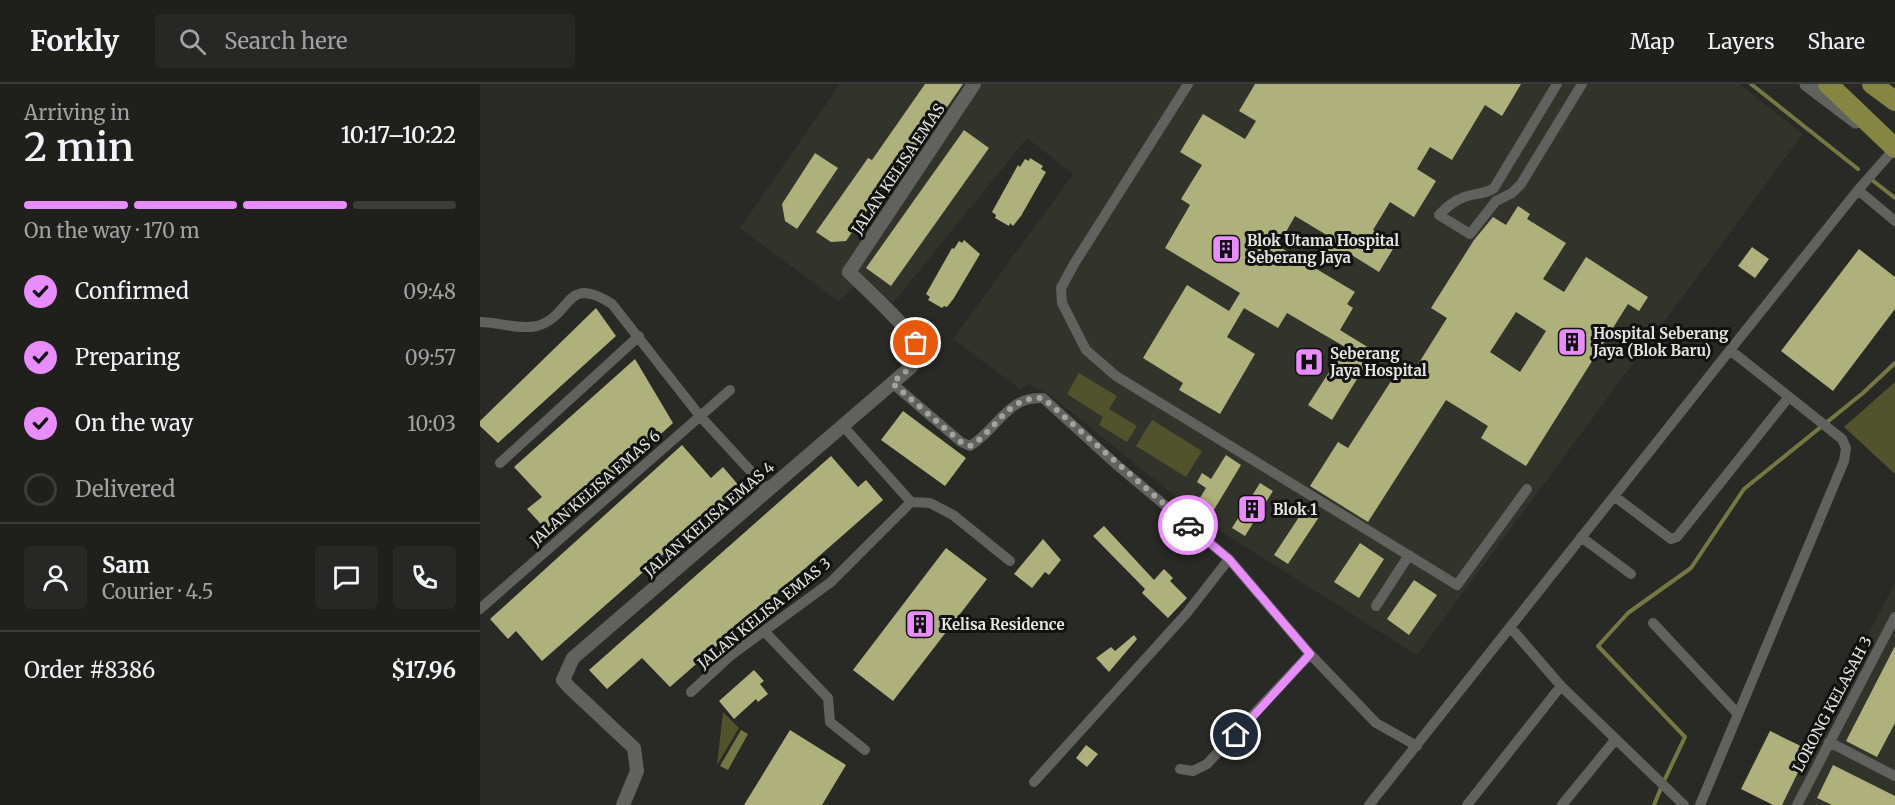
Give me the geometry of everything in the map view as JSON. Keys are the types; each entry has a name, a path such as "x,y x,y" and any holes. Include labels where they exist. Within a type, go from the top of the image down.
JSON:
{"highway":[{"path":"1828,84 1895,148"},
{"path":"1872,84 1895,101"}],"main road":[{"path":"1807,84 1895,148"}],"street":[{"name":"JALAN KELISA EMAS","path":"849,272 974,84"},
{"path":"1188,84 1061,288 1062,303 1086,350 1116,376 1457,585 1527,489"},
{"path":"1557,84 1494,188 1489,192 1462,197 1439,215 1470,234 1496,201 1512,193 1521,184 1582,84"},
{"path":"1530,129 1547,141"},
{"path":"1369,805 1858,190 1895,148"},
{"path":"1858,190 1895,221"},
{"name":"JALAN KELISA EMAS 4","path":"623,805 637,771 634,748 569,687 563,680 566,671 573,658 911,367 916,360 918,352 916,343 883,305 849,272"},
{"path":"480,322 535,326 552,318 575,296 592,293 612,304 700,416 767,489"},
{"path":"500,463 639,336"},
{"path":"1700,805 1844,460 1846,448 1842,439 1730,350"},
{"path":"892,383 961,442 970,446 1018,401 1029,397 1043,398 1118,466 1229,559 1310,654 1376,723 1417,746"},
{"name":"JALAN KELISA EMAS 6","path":"480,609 730,390"},
{"path":"1614,496 1671,539 1677,537 1788,398"},
{"path":"843,426 911,502 930,503 953,515 1010,561"},
{"name":"JALAN KELISA EMAS 3","path":"691,693 730,656 831,582 911,502"},
{"path":"1581,537 1631,574"},
{"path":"1376,606 1409,555"},
{"path":"1034,782 1186,614 1229,559"},
{"name":"LORONG KELASAH 3","path":"1797,805 1895,617"},
{"path":"1653,622 1737,713"},
{"path":"1510,627 1561,686 1684,805"},
{"path":"764,631 828,698 830,722 865,750"},
{"path":"1180,768 1193,771 1207,764 1310,654"},
{"path":"1467,805 1561,686"},
{"path":"1562,805 1615,740"},
{"path":"1829,742 1895,776"}],"shaded area":[{"name":"Seberang Jaya Hospital","path":"840,84 1740,84 1803,134 1417,655 1212,526 1050,395 1029,384 1020,389 953,339 1073,174 1027,138 893,303 866,278 838,301 740,228"},
{"path":"1079,373 1117,396 1109,409 1137,426 1127,442 1099,425 1103,417 1067,394"},
{"path":"1895,382 1895,474 1844,427"},
{"path":"1152,420 1202,451 1186,477 1136,446"},
{"path":"1895,583 1895,805 1779,805"},
{"path":"723,712 739,728 717,765"},
{"path":"741,730 748,734 728,770 720,766"}],"building":[{"path":"925,84 963,84 905,168 899,164 846,241 831,242 816,232 868,158 872,160"},
{"name":"Blok Utama Hospital Seberang Jaya","path":"1255,84 1521,84 1502,116 1485,105 1452,160 1430,147 1417,169 1436,181 1414,217 1390,202 1373,230 1396,244 1379,272 1350,254 1344,265 1321,251 1330,237 1295,216 1278,246 1355,292 1347,304 1353,308 1340,330 1374,351 1332,420 1308,405 1345,347 1287,313 1278,328 1244,308 1227,337 1255,354 1220,414 1179,390 1183,383 1143,358 1187,285 1229,311 1240,293 1165,248 1190,205 1181,199 1202,165 1180,152 1203,114 1245,139 1256,121 1239,111"},
{"path":"964,130 989,148 891,286 866,268"},
{"path":"815,153 838,168 797,229 785,221 782,204"},
{"path":"1030,158 1043,166 1041,169 1046,172 1021,216 1013,226 1010,223 1009,226 995,218 996,215 992,212 1018,165 1020,167 1025,159 1029,161"},
{"name":"Hospital Seberang Jaya (Blok Baru)","path":"1518,206 1530,214 1527,219 1566,243 1543,279 1564,292 1586,257 1648,297 1639,311 1628,304 1526,466 1481,438 1488,426 1446,400 1368,522 1310,486 1338,442 1348,448 1404,361 1415,369 1447,318 1431,308 1474,240 1493,217 1506,225","holes":["1516,312 1546,331 1520,372 1490,352"]},
{"path":"964,240 980,254 954,298 947,307 942,308 928,300 930,297 926,294 952,248 954,249 959,241 962,243"},
{"path":"1752,247 1769,259 1755,278 1738,266"},
{"path":"1859,249 1895,277 1895,309 1833,391 1781,351"},
{"path":"596,308 616,336 498,443 480,426 480,421"},
{"path":"635,359 673,423 550,534 527,509 542,497 514,467"},
{"path":"903,411 966,458 945,486 881,440"},
{"path":"682,445 711,478 723,467 740,487 542,661 516,631 508,639 490,619"},
{"path":"1226,455 1241,465 1209,518 1193,509 1206,488 1197,482 1202,473 1211,479"},
{"path":"831,456 858,487 866,480 883,500 670,687 642,658 607,689 589,670"},
{"name":"Blok 1","path":"1260,483 1273,491 1245,536 1232,528"},
{"path":"1305,508 1319,517 1288,564 1274,555"},
{"path":"1104,526 1154,580 1164,569 1173,578 1170,581 1187,598 1168,618 1142,593 1145,589 1093,536"},
{"path":"1043,539 1061,560 1049,575 1045,572 1032,588 1014,574"},
{"path":"1360,543 1384,559 1359,598 1334,582"},
{"name":"Kelisa Residence","path":"946,548 987,579 893,701 853,670"},
{"path":"1414,580 1437,595 1409,635 1387,619"},
{"path":"1134,635 1137,639 1109,672 1096,658 1111,647 1115,651"},
{"path":"1895,646 1895,723 1877,757 1846,741"},
{"path":"754,670 764,681 760,684 768,694 758,702 756,699 734,719 719,701"},
{"path":"790,730 846,765 822,805 744,805"},
{"path":"1770,731 1809,750 1782,805 1773,805 1741,789"},
{"path":"1086,745 1098,754 1087,767 1076,758"},
{"path":"1833,765 1895,796 1895,805 1832,805 1817,798"}],"waterway":[{"path":"1751,84 1858,169"},
{"path":"1872,180 1895,198"},
{"path":"1664,781 1685,737 1598,646 1628,613 1691,568 1744,489 1863,393 1895,363"},
{"path":"1654,805 1661,788"}],"way so far":[{"path":"916,343 918,352 916,360 892,383 961,442 970,446 978,441 1018,401 1029,397 1043,398 1188,525"}],"place":[{"name":"Blok Utama Hospital Seberang Jaya","path":"1226,249"},
{"name":"Hospital Seberang Jaya (Blok Baru)","path":"1572,342"},
{"name":"Seberang Jaya Hospital","path":"1309,362"},
{"name":"Blok 1","path":"1252,509"},
{"name":"Kelisa Residence","path":"920,624"}],"route":[{"path":"1188,525 1229,559 1270,604 1310,654 1236,735"}]}
